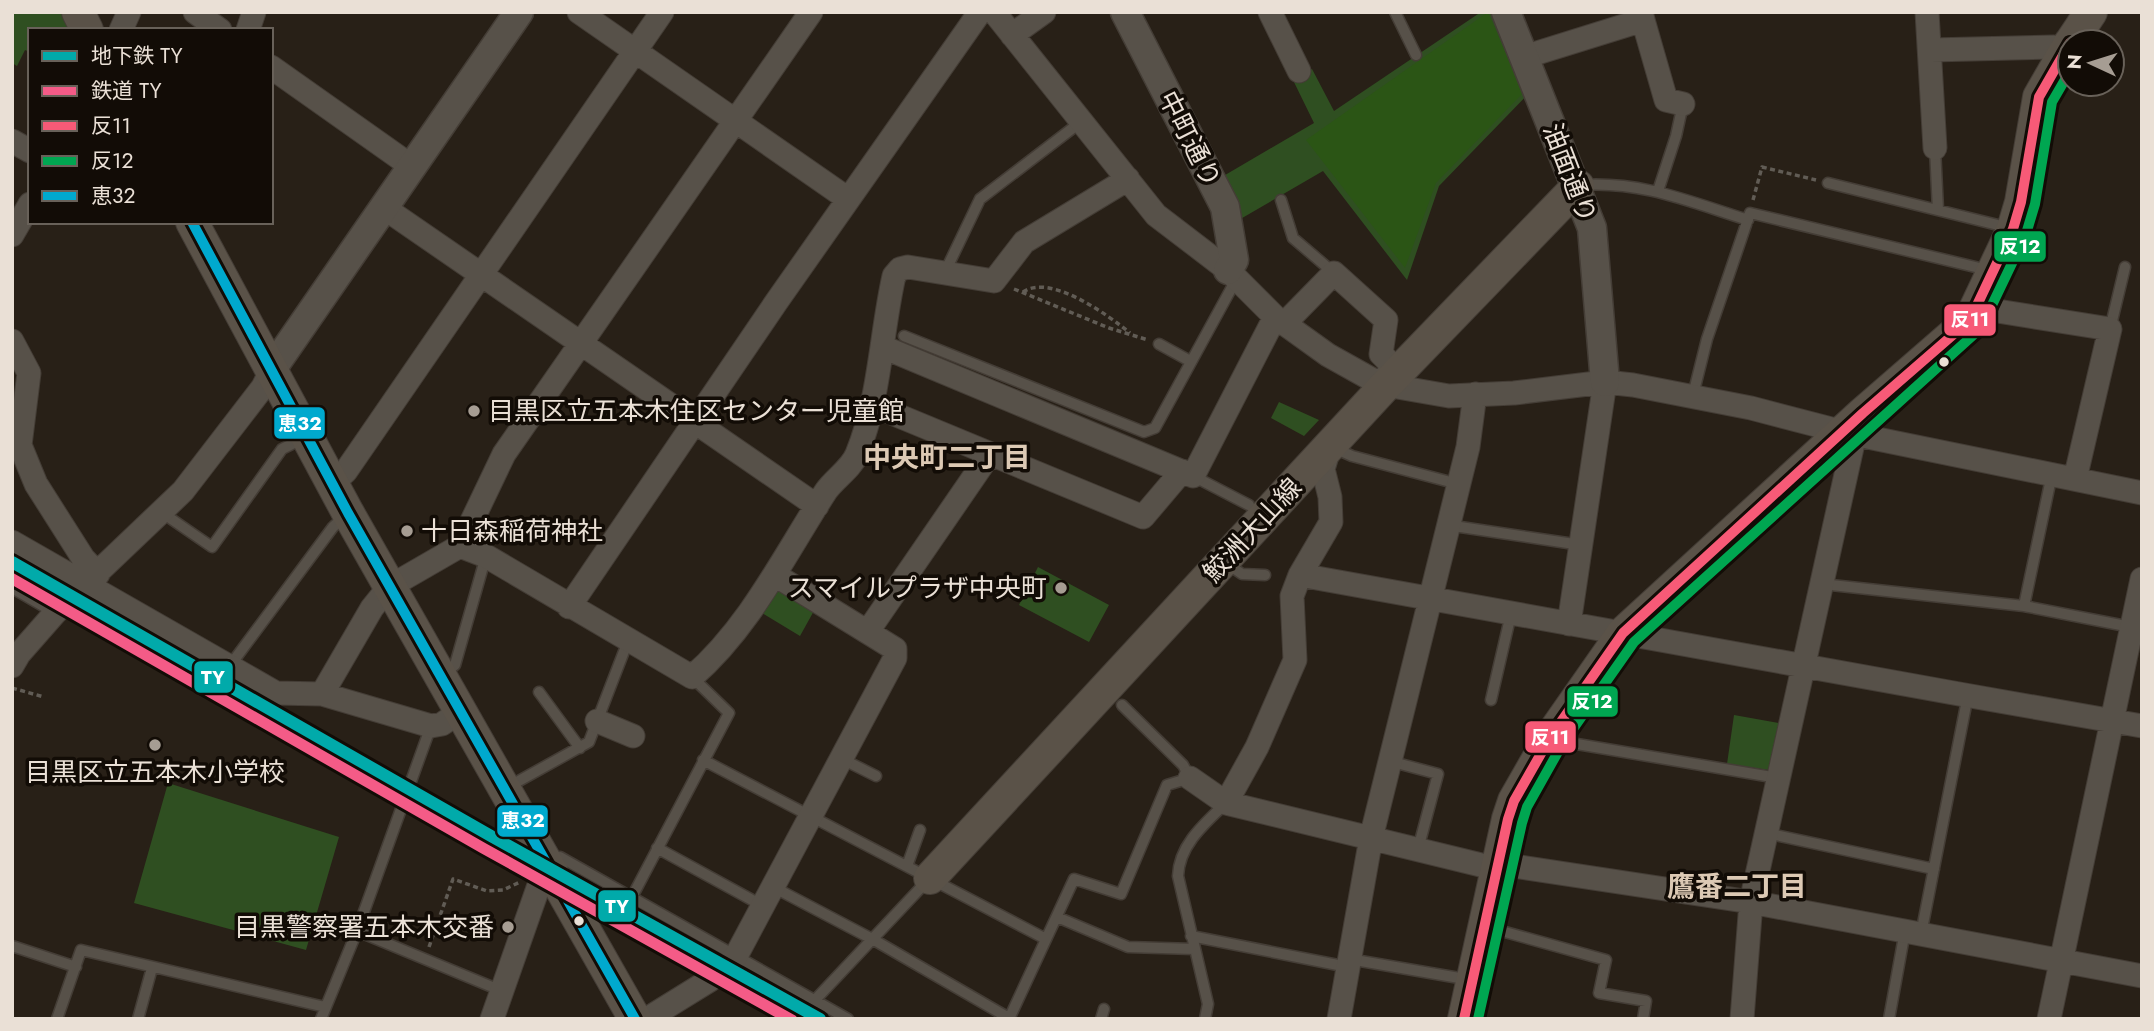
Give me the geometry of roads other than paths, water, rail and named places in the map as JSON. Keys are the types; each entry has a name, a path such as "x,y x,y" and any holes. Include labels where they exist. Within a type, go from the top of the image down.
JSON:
{"main road":[{"path":"78,12 86,28"},
{"path":"2080,28 2091,12"},
{"path":"1464,1019 1514,802 1552,736 1623,633 1849,433 1970,320 1981,303 2013,229 2021,202 2034,113 2056,70"},
{"name":"鮫洲大山線","path":"918,872 1224,561 1382,385 1578,186"},
{"path":"193,224 389,587 506,788 547,872 635,1019"}],"street":[{"path":"122,28 129,12"},
{"path":"195,12 217,28"},
{"path":"12,666 19,654 55,613 183,491 263,387 272,369 519,12"},
{"path":"579,12 848,199"},
{"path":"332,484 346,471 662,12"},
{"path":"321,694 372,608 389,587 460,546 504,454 811,12"},
{"path":"569,607 848,199 980,12"},
{"path":"995,12 1156,215 1232,274 1280,320 1328,355 1382,385 1449,396 1514,393 1605,382 1693,395 1849,433 2142,493"},
{"path":"1012,35 1044,12"},
{"name":"中町通り","path":"1125,12 1225,206 1234,260 1232,274"},
{"path":"1270,12 1299,71"},
{"name":"油面通り","path":"1506,12 1578,186 1592,228 1605,382"},
{"path":"1927,12 1935,148"},
{"path":"1524,57 1642,16 1666,100 1683,104"},
{"path":"1931,50 2056,47"},
{"path":"275,76 411,166"},
{"path":"12,141 28,150"},
{"path":"460,546 486,556 628,642 692,677 713,659 775,575 817,506 857,453 883,347 894,276 900,269 945,272 994,281 1024,242 1128,180"},
{"path":"12,235 28,207"},
{"path":"383,207 817,506"},
{"path":"870,404 1143,517 1188,473 1280,320 1334,273 1386,320 1381,354 1394,368 1382,385"},
{"path":"1981,303 1990,310 2110,329 2075,479"},
{"path":"12,341 29,373 20,444 36,484 83,558 92,580"},
{"path":"883,347 1188,473"},
{"path":"1569,624 1605,382"},
{"path":"1339,1019 1371,838 1468,447 1475,394"},
{"path":"1742,1019 1751,902 1822,584 1849,433"},
{"path":"1226,803 1257,747 1295,660 1292,596 1300,575 1331,522 1330,497 1324,469 1330,446"},
{"path":"868,631 989,455"},
{"path":"12,542 92,580 229,667 276,693 321,694 431,726 442,724 461,711"},
{"path":"647,1019 710,979 736,956 770,897 895,658 895,649 775,575"},
{"path":"1300,575 1623,633 1804,669 2142,726"},
{"path":"2049,1019 2142,579"},
{"path":"597,721 633,736"},
{"path":"1190,778 1226,803 1481,865 1498,865 1751,902 2142,976"},
{"path":"492,1019 547,872"}],"lane":[{"path":"1395,12 1416,55"},
{"path":"1658,191 1676,136 1683,104"},
{"path":"945,272 980,199 1082,121"},
{"path":"1935,148 1938,210"},
{"path":"1578,186 1615,183 1658,191 1749,217 1994,272"},
{"path":"1828,183 2013,229"},
{"path":"1281,200 1293,238 1334,273"},
{"path":"1693,395 1707,339 1749,217"},
{"path":"2110,329 2125,267"},
{"path":"904,336 1144,432 1155,428 1232,274"},
{"path":"1159,344 1190,361"},
{"path":"161,512 212,547 282,449 308,436"},
{"path":"1330,446 1352,456 1458,484"},
{"path":"1188,473 1249,505"},
{"path":"2024,606 2052,474"},
{"path":"229,667 333,527 348,513"},
{"path":"1447,525 1581,545"},
{"path":"441,675 455,665 486,556"},
{"path":"1224,561 1242,574 1265,575"},
{"path":"1822,584 2024,606 2132,627"},
{"path":"12,588 55,613"},
{"path":"1491,700 1511,614"},
{"path":"506,788 589,743 628,642"},
{"path":"632,897 729,713 692,677"},
{"path":"540,691 580,748"},
{"path":"1889,1019 1934,869 1968,695"},
{"path":"657,848 874,940 1009,1018 1074,879 1121,894 1167,785 1190,778 1183,765 1122,705"},
{"path":"321,1019 357,931 431,726"},
{"path":"1552,736 1565,742 1778,778"},
{"path":"842,759 876,776"},
{"path":"703,760 1046,939"},
{"path":"1390,761 1438,774 1418,849"},
{"path":"1205,1019 1208,1004 1191,936 1179,864 1194,834 1226,803"},
{"path":"815,1000 874,940 918,872 919,830"},
{"path":"1766,833 1934,869"},
{"path":"547,872 560,857 848,1019"},
{"path":"1057,917 1128,947 1194,949"},
{"path":"1484,926 1606,960 1599,993 1646,1001 1643,1019"},
{"path":"357,931 502,991"},
{"path":"1191,936 1348,963 1471,980"},
{"path":"12,946 76,967"},
{"path":"57,1019 81,950 325,1007"},
{"path":"138,1019 152,968"}],"metro line":[{"name":"TY","path":"12,562 491,836 820,1019"}],"rail line":[{"name":"TY","path":"12,578 484,848 791,1019"}],"place":[{"name":"目黒区立五本木住区センター児童館","path":"474,411"},
{"name":"十日森稲荷神社","path":"407,531"},
{"name":"スマイルプラザ中央町","path":"1061,588"},
{"name":"目黒区立五本木小学校","path":"155,745"},
{"name":"目黒警察署五本木交番","path":"508,927"}],"district":[{"name":"中央町二丁目","path":"947,457"},
{"name":"鷹番二丁目","path":"1737,886"}]}
